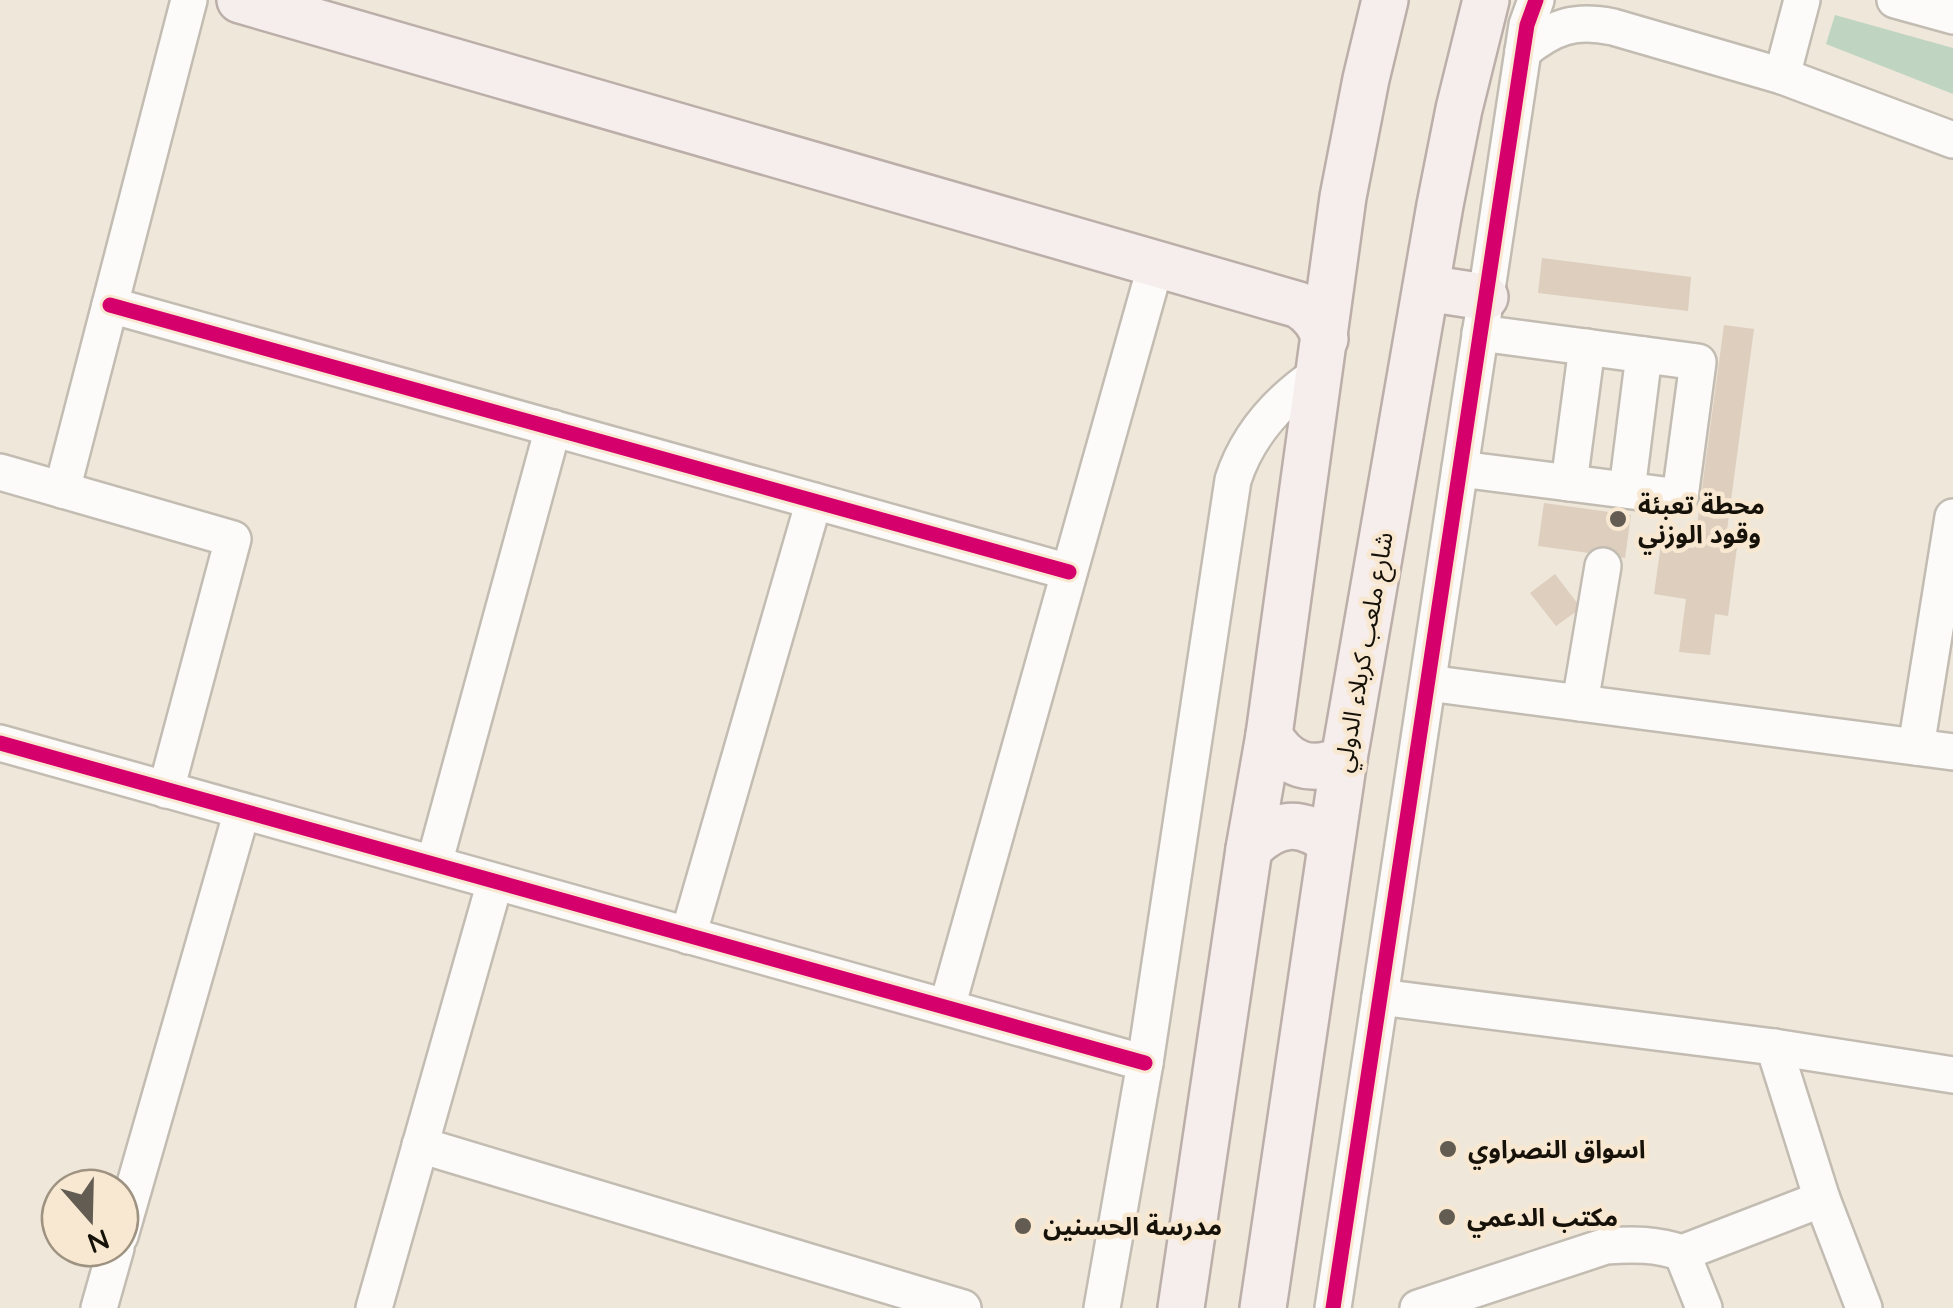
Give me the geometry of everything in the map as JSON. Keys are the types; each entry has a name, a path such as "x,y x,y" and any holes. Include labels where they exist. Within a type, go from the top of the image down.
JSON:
{"main road":[{"path":"240,0 1299,306 1317,320 1321,357"},
{"path":"1181,1308 1269,734 1343,197 1385,0"},
{"name":"شارع ملعب كربلاء الدولي","path":"1264,1308 1344,759 1459,109 1486,0"},
{"path":"1426,288 1483,315"},
{"path":"1269,734 1276,748 1301,764 1315,767 1344,759"},
{"path":"1249,849 1273,830 1288,826 1318,833 1330,843"}],"street":[{"path":"62,490 189,0"},
{"path":"1333,1308 1527,25 1536,0"},
{"path":"1782,76 1802,0"},
{"path":"1896,0 1953,16"},
{"path":"1523,51 1544,34 1560,28 1596,24 1782,76 1953,140"},
{"path":"947,1008 1156,264"},
{"path":"110,305 1069,572"},
{"path":"1460,469 1680,497 1698,362 1587,347 1483,315"},
{"path":"1569,483 1587,347"},
{"path":"1627,490 1644,355"},
{"path":"1102,1308 1145,1063 1233,480 1258,428 1321,357"},
{"path":"434,864 553,428"},
{"path":"0,472 233,538 166,790"},
{"path":"688,936 814,501"},
{"path":"1916,748 1953,516"},
{"path":"1580,703 1603,566"},
{"path":"1428,683 1953,752"},
{"path":"0,744 1145,1063"},
{"path":"140,1168 242,811"},
{"path":"374,1308 495,882"},
{"path":"1380,997 1774,1047 1953,1076"},
{"path":"1774,1047 1822,1199 1864,1308"},
{"path":"420,1145 963,1308"},
{"path":"1418,1308 1606,1246 1662,1246 1682,1253 1822,1199"},
{"path":"1682,1253 1704,1308"},
{"path":"99,1308 110,1268"}],"green space":[{"path":"1835,15 1953,48 1953,94 1826,44"}],"building":[{"path":"1542,258 1691,277 1688,311 1538,293"},
{"path":"1724,325 1754,329 1725,545 1737,547 1728,616 1715,614 1710,655 1679,652 1686,599 1654,594 1661,544 1694,548"},
{"path":"1544,503 1631,515 1625,558 1538,546"},
{"path":"1555,574 1581,608 1556,626 1530,593"}],"cycle path":[{"path":"1333,1308 1527,25 1536,0"},
{"path":"110,305 1069,572"},
{"path":"0,743 1145,1063"}],"place":[{"name":"محطة تعبئة وقود الوزني","path":"1618,519"},
{"name":"اسواق النصراوي","path":"1448,1149"},
{"name":"مكتب الدعمي","path":"1447,1217"},
{"name":"مدرسة الحسنين","path":"1023,1226"}]}
